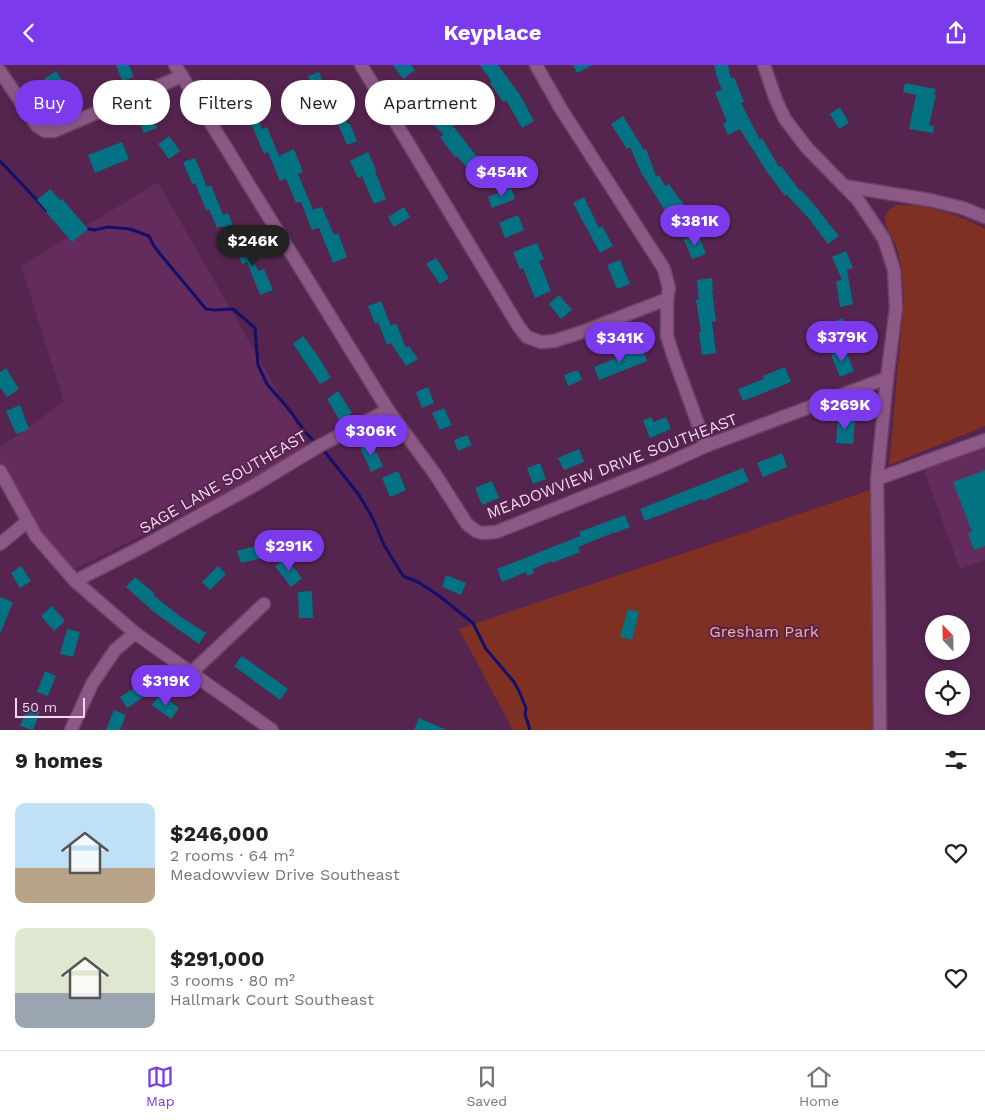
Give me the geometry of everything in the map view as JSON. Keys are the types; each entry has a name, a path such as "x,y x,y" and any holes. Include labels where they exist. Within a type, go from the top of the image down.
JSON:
{"street":[{"path":"361,65 519,327 527,337 541,342 554,341 662,301 667,301"},
{"path":"536,65 561,109 664,269 669,288 667,336 706,446"},
{"path":"764,65 776,100 785,119 807,148 858,200 884,239 894,270 896,308 876,479 880,730"},
{"path":"0,71 37,126 45,131 54,131 178,71"},
{"name":"MEADOWVIEW DRIVE SOUTHEAST","path":"178,71 388,411 435,474 467,524 476,531 482,533 496,532 657,468 706,446 887,379"},
{"path":"844,186 930,200 963,208 985,217"},
{"name":"SAGE LANE SOUTHEAST","path":"74,581 140,548 253,486 319,446 388,411"},
{"path":"876,479 985,440"},
{"path":"0,471 36,536 74,581 135,633 272,730"},
{"path":"0,544 28,521"},
{"path":"191,673 264,604"},
{"path":"71,730 92,683 115,650 135,633"}],"shaded area":[{"path":"158,182 311,450 75,569 38,532 0,472 0,447 64,402 21,266"},
{"path":"985,437 985,560 960,569 921,462"}],"green space":[{"path":"896,205 920,206 937,210 962,218 985,229 985,426 889,465 904,302 902,270 897,248 886,225 885,217 889,210"},
{"name":"Gresham Park","path":"879,487 883,730 513,730 459,629"}],"building":[{"path":"116,65 129,65 134,77 122,80"},
{"path":"393,65 411,65 415,70 403,79"},
{"path":"480,65 498,65 520,95 534,121 522,128 506,100 503,102 495,90 495,80 491,80"},
{"path":"573,65 593,65 577,73"},
{"path":"714,65 728,65 731,79 734,77 744,102 741,103 760,140 762,138 779,167 781,166 839,236 828,244 813,223 786,194 785,196 767,172 740,129 728,135 723,124 727,122 715,92 722,90"},
{"path":"56,71 62,80 45,80"},
{"path":"319,72 322,80 309,80 308,76"},
{"path":"905,83 936,89 929,125 934,126 933,133 909,129 916,95 903,92"},
{"path":"840,107 849,123 839,129 830,114"},
{"path":"623,116 644,150 646,149 656,176 659,175 665,186 669,184 689,212 673,223 642,175 630,147 627,149 611,124"},
{"path":"140,125 156,125 157,128 144,133"},
{"path":"252,125 260,125 262,129 267,127 279,156 294,149 303,172 298,174 313,210 322,207 334,235 338,233 347,257 333,263 319,228 312,230 301,202 296,203 286,179 280,181 268,152 264,154"},
{"path":"338,125 350,125 357,141 347,145"},
{"path":"434,125 452,125 488,168 476,178 457,156 455,157 440,137 444,135"},
{"path":"169,136 180,151 169,159 158,144"},
{"path":"122,142 129,159 95,173 88,155"},
{"path":"368,152 386,199 374,204 362,176 358,178 350,161"},
{"path":"195,158 207,187 211,185 223,215 228,213 237,236 228,240 223,226 217,228 209,209 206,210 195,183 192,184 183,162"},
{"path":"511,188 515,199 492,208 488,197"},
{"path":"50,189 60,200 62,199 88,229 72,242 37,200"},
{"path":"584,197 599,228 602,226 613,246 600,253 573,203"},
{"path":"404,207 410,217 394,227 388,217"},
{"path":"518,215 524,230 505,238 499,223"},
{"path":"698,234 706,254 692,259 684,240"},
{"path":"245,238 258,271 264,269 273,290 260,295 247,262 242,264 233,243"},
{"path":"537,243 544,259 539,261 551,291 535,298 523,268 520,269 513,252"},
{"path":"846,251 853,268 847,270 853,304 840,307 836,281 842,280 832,257"},
{"path":"436,258 449,278 440,284 426,264"},
{"path":"620,260 630,284 617,289 607,265"},
{"path":"712,278 716,321 712,322 716,353 702,355 699,332 701,332 696,300 699,299 697,280"},
{"path":"559,295 572,310 561,319 549,304"},
{"path":"381,301 391,326 396,323 406,348 409,346 418,359 406,366 391,343 387,345 378,322 375,324 368,306"},
{"path":"843,318 850,336 838,341 830,323"},
{"path":"303,336 331,378 320,384 293,344"},
{"path":"642,348 647,361 599,380 594,367"},
{"path":"845,349 854,371 840,377 831,355"},
{"path":"785,367 791,382 743,401 738,389 764,379 763,376"},
{"path":"6,368 19,389 7,397 0,387 0,372"},
{"path":"578,370 582,380 568,386 564,375"},
{"path":"428,387 434,403 422,408 416,392"},
{"path":"338,391 352,413 340,421 327,399"},
{"path":"20,405 29,429 16,434 6,411"},
{"path":"444,408 452,425 440,430 432,413"},
{"path":"651,417 654,422 666,417 671,429 650,438 643,421"},
{"path":"838,417 855,419 853,444 836,443"},
{"path":"467,435 472,445 458,451 454,440"},
{"path":"371,442 383,466 371,472 360,447"},
{"path":"579,449 584,462 564,470 558,458"},
{"path":"782,453 787,467 763,477 757,463"},
{"path":"540,463 546,479 533,484 527,468"},
{"path":"743,468 749,481 703,501 702,499 645,521 640,509"},
{"path":"985,470 985,546 974,550 968,533 972,532 953,482"},
{"path":"398,471 406,490 390,497 382,478"},
{"path":"492,481 499,498 482,505 475,488"},
{"path":"625,515 630,527 578,547 580,552 533,569 534,573 527,576 526,572 502,582 497,569 580,536 579,532"},
{"path":"262,544 266,557 241,563 237,551"},
{"path":"286,558 302,578 291,587 275,566"},
{"path":"21,566 31,581 20,588 11,573"},
{"path":"218,566 226,574 210,590 202,582"},
{"path":"446,575 466,583 461,595 442,587"},
{"path":"135,577 155,594 153,595 181,617 206,633 199,644 155,613 126,587"},
{"path":"312,591 313,618 299,618 298,592"},
{"path":"0,597 13,602 0,634"},
{"path":"52,606 65,621 54,631 41,616"},
{"path":"628,609 639,612 632,640 620,637"},
{"path":"67,629 80,632 73,657 60,654"},
{"path":"242,656 288,689 280,700 234,666"},
{"path":"45,671 56,676 48,696 37,692"},
{"path":"144,682 151,692 127,708 120,697"},
{"path":"160,694 179,708 171,719 152,705"},
{"path":"28,706 40,711 33,730 20,726"},
{"path":"114,710 126,715 120,730 106,730"},
{"path":"419,718 447,730 414,730"}],"waterway":[{"path":"0,161 49,213"},
{"path":"84,228 94,230 108,227 130,229 149,236 161,255 206,309 233,309 255,328 258,365 267,384 313,440"},
{"path":"325,452 359,495 372,517 384,545 403,576 418,582 438,595 473,623 486,649 514,682 519,691 526,708 525,714 530,730"}]}
